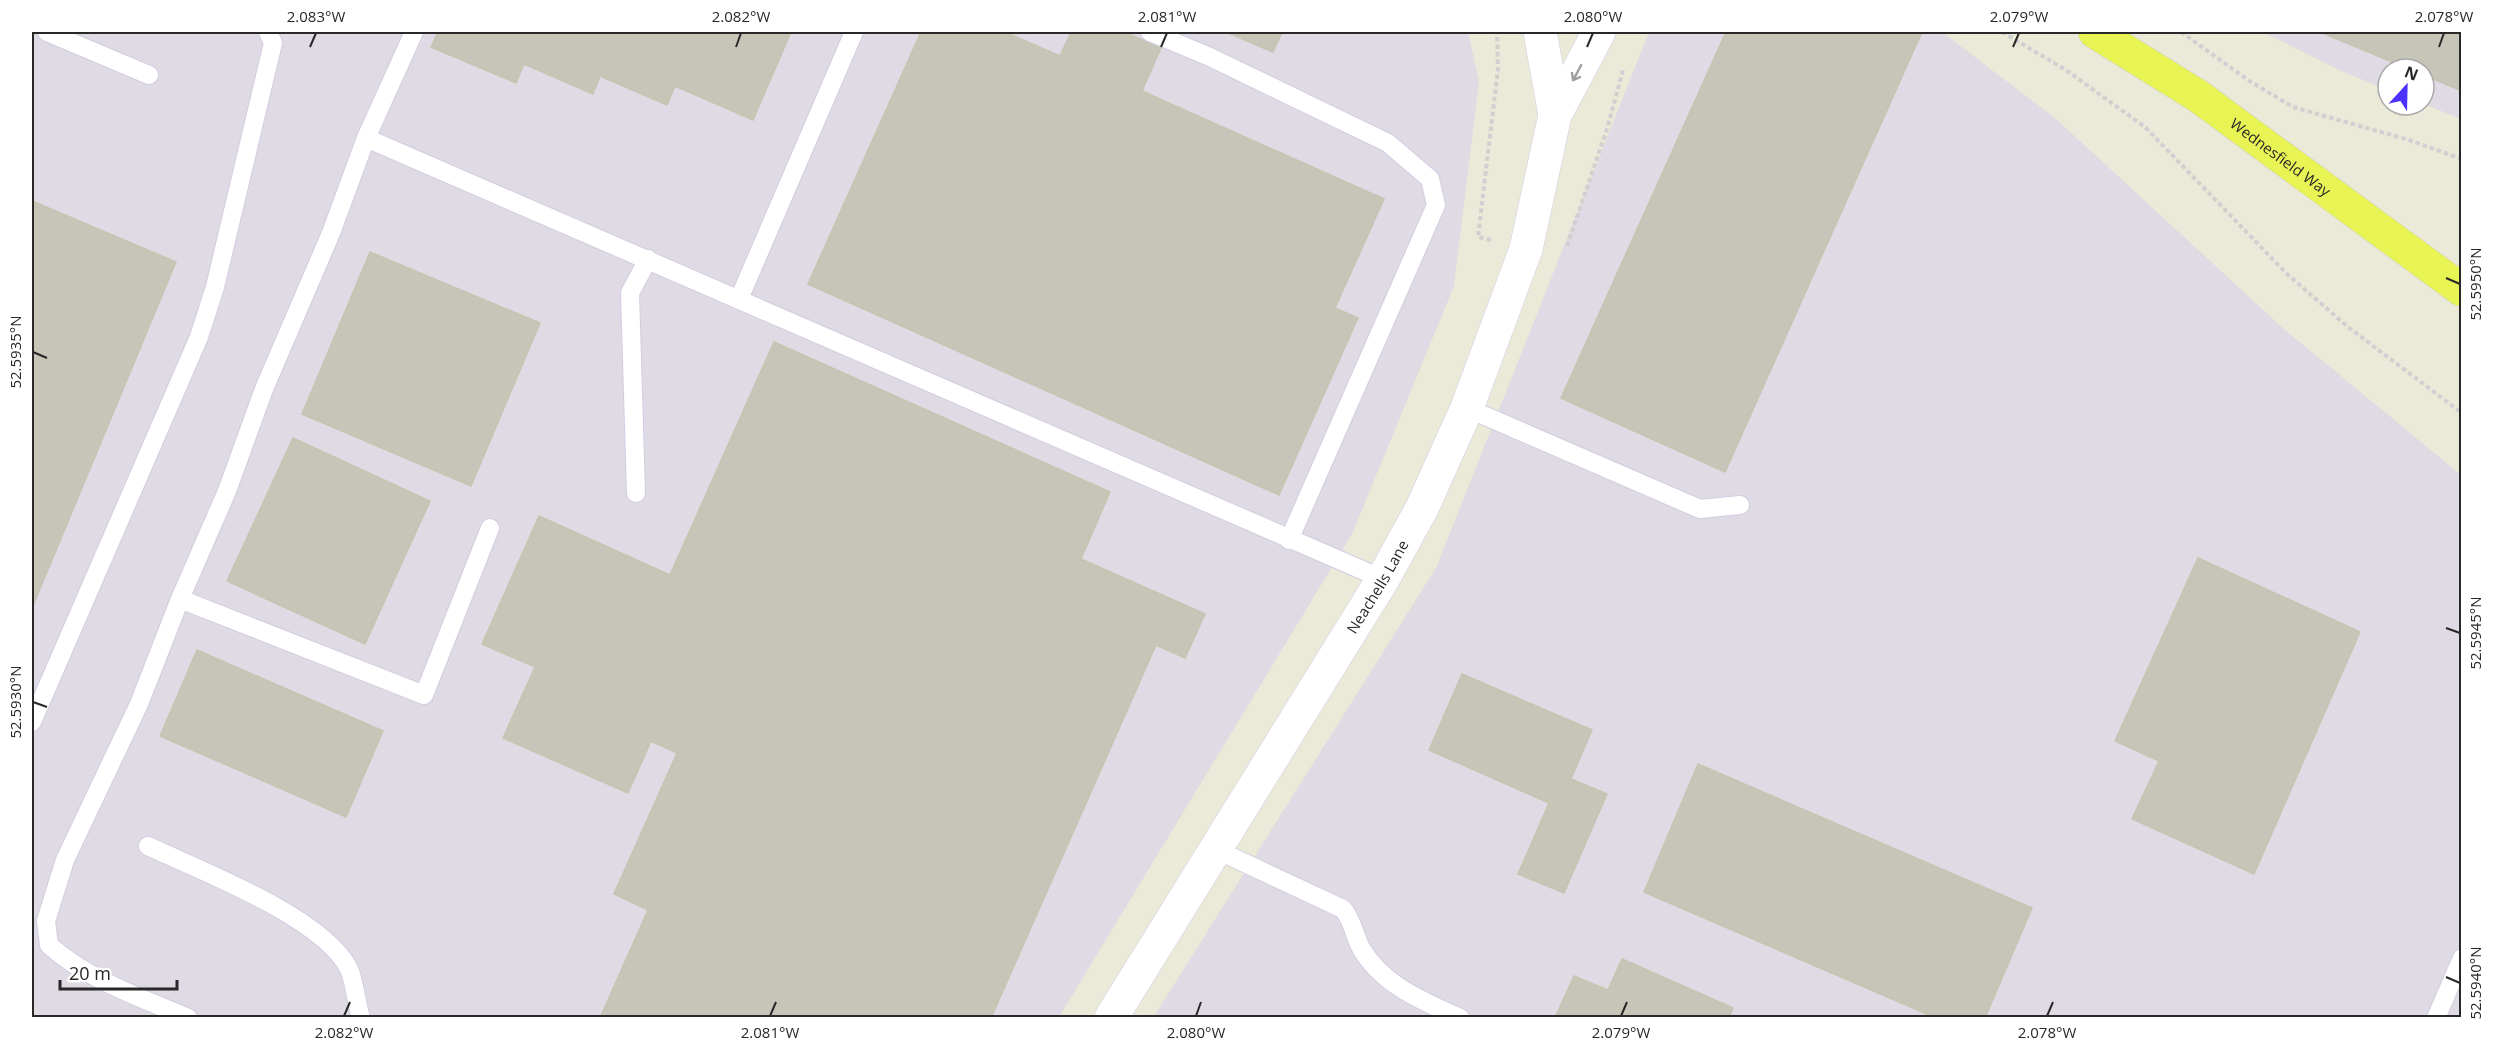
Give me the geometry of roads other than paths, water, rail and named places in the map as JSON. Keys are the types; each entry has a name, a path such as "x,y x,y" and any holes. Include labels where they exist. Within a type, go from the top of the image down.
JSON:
{"main road":[{"name":"Wednesfield Way","path":"2094,32 2198,96 2462,290"}],"street":[{"name":"Neachells Lane","path":"1540,32 1555,115"},
{"name":"Neachells Lane","path":"1111,1017 1217,850 1383,579 1422,508 1467,408 1526,249 1555,115 1599,32"}],"lane":[{"path":"47,32 149,75"},
{"path":"32,722 200,338 215,287 273,43 268,32"},
{"path":"188,1017 110,984 67,960 49,945 46,921 65,860 139,704 180,598 227,490 264,389 331,232 366,138 414,32"},
{"path":"739,299 854,32"},
{"path":"1150,32 1210,57 1388,142 1430,179 1436,205 1289,540"},
{"path":"366,138 1383,579"},
{"path":"636,494 630,293 648,259"},
{"path":"1467,408 1700,509 1740,505"},
{"path":"180,598 424,695 490,528"},
{"path":"148,846 295,916 329,943 349,969 361,1017"},
{"path":"1217,850 1343,909 1351,920 1362,949 1378,970 1409,995 1460,1017"},
{"path":"2436,1017 2462,958"}]}
